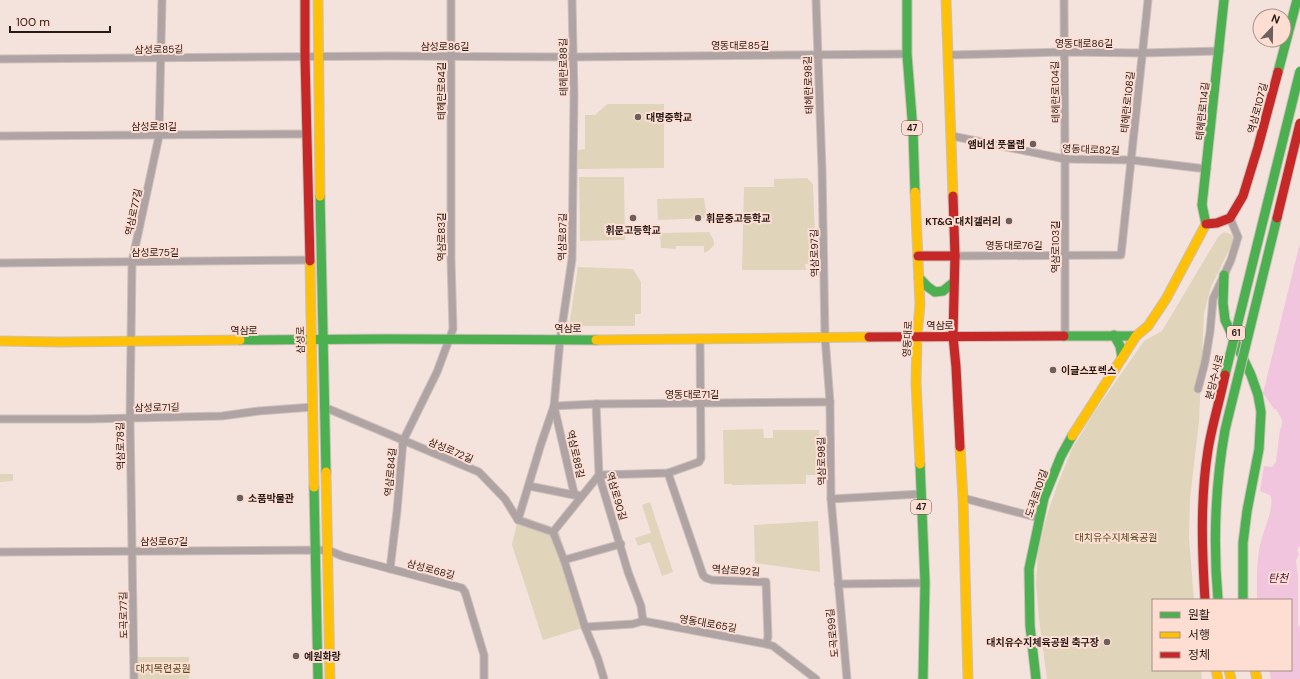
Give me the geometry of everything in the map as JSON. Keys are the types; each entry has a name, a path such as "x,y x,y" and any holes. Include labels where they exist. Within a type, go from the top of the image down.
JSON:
{"main road":[{"name":"삼성로","path":"305,0 310,340 313,407 318,679"},
{"path":"318,0 318,142 324,340 330,679"},
{"name":"영동대로","path":"907,0 908,54 920,306 917,336 916,383 925,583 923,679"},
{"path":"946,0 952,136 954,256 953,336 963,498 968,679"},
{"name":"테헤란로114길","path":"1206,224 1202,205 1220,51 1224,0"},
{"name":"역삼로107길","path":"1230,218 1243,196 1297,0"},
{"name":"분당수서로","path":"1205,599 1202,523 1204,481 1208,448 1300,71"},
{"name":"61","path":"1218,599 1215,536 1216,495 1225,430 1300,123"},
{"path":"1136,336 1148,326 1166,299 1206,224 1217,223 1230,218"},
{"path":"918,256 954,256"},
{"path":"1224,275 1222,303 1225,320 1251,375 1258,395 1261,412 1259,449 1247,511 1243,543 1244,599"},
{"path":"919,278 930,289 936,292 945,291 954,282"},
{"path":"1114,335 1122,348 1122,358"},
{"name":"역삼로","path":"0,341 560,340 917,336 1136,336"},
{"name":"도곡로101길","path":"1036,679 1030,626 1028,569 1038,518 1044,498 1061,456 1079,424 1136,336"},
{"path":"316,540 328,540"},
{"path":"316,561 328,560"}],"street":[{"name":"역삼로77길","path":"131,341 132,262 159,136 162,59 162,0"},
{"name":"테헤란로84길","path":"451,0 451,134"},
{"name":"테헤란로88길","path":"572,0 574,95 572,133"},
{"name":"테헤란로98길","path":"816,0 822,169"},
{"name":"테헤란로104길","path":"1064,0 1065,159"},
{"name":"테헤란로108길","path":"1121,254 1148,0"},
{"name":"영동대로86길","path":"949,55 1064,52 1143,53 1220,51"},
{"name":"영동대로85길","path":"572,57 908,54"},
{"name":"삼성로85길","path":"0,60 318,57"},
{"name":"삼성로86길","path":"318,57 572,57"},
{"name":"역삼로87길","path":"560,340 573,254 572,133"},
{"name":"삼성로81길","path":"0,136 307,134"},
{"name":"역삼로83길","path":"449,340 453,329 451,260 451,134"},
{"name":"영동대로82길","path":"952,136 1065,159 1131,160 1207,169"},
{"name":"역삼로103길","path":"1065,159 1065,336"},
{"name":"역삼로97길","path":"822,169 825,337"},
{"path":"1198,389 1210,332 1213,300 1231,260 1238,237 1230,218"},
{"name":"영동대로76길","path":"954,256 1121,254"},
{"name":"삼성로75길","path":"0,263 310,260"},
{"name":"역삼로98길","path":"825,337 830,402 831,499 838,584"},
{"path":"553,532 599,475 668,472 699,462 701,458 700,339"},
{"name":"역삼로84길","path":"390,569 403,441 437,372 449,340"},
{"name":"역삼로88길","path":"518,520 554,406 560,340"},
{"name":"역삼로78길","path":"131,341 131,551"},
{"name":"영동대로71길","path":"554,406 596,404 830,402"},
{"name":"역삼로90길","path":"596,404 599,475 621,544 628,572 641,606 643,621"},
{"name":"역삼로88길","path":"554,406 574,493 581,497"},
{"name":"삼성로71길","path":"0,419 222,416 259,411 313,407"},
{"name":"삼성로72길","path":"324,407 479,472 505,499 518,520"},
{"name":"역삼로92길","path":"668,472 703,575 712,580 766,582 768,637 766,644"},
{"path":"529,486 581,497"},
{"path":"831,499 920,494"},
{"path":"963,498 1038,518"},
{"path":"518,520 553,532 564,560 585,627 598,659 604,679"},
{"path":"564,560 621,544"},
{"name":"삼성로67길","path":"0,552 328,550"},
{"name":"삼성로68길","path":"328,550 342,556 462,588 465,592 484,655 484,679"},
{"name":"도곡로77길","path":"131,551 134,679"},
{"path":"838,584 925,583"},
{"name":"도곡로99길","path":"838,584 847,679"},
{"name":"영동대로65길","path":"585,627 633,624 643,621 766,644 773,646 816,679"}],"green space":[{"path":"607,104 664,104 664,168 578,169 578,150 585,149 585,115 595,115"},
{"path":"579,177 624,177 625,240 580,241"},
{"path":"807,178 813,184 816,263 805,264 806,270 742,270 744,187 774,187 774,179"},
{"path":"704,198 707,218 658,220 657,199"},
{"path":"709,232 714,241 714,245 704,253 704,246 676,246 676,249 661,248 660,233"},
{"name":"대치유수지체육공원","path":"1224,232 1233,235 1234,240 1211,287 1204,313 1199,421 1190,499 1189,538 1194,599 1152,599 1152,671 1201,671 1202,679 1047,679 1036,584 1038,550 1048,512 1057,486 1072,449 1093,414 1144,341 1162,331 1218,237"},
{"path":"578,267 633,269 641,282 641,314 635,314 635,326 569,326"},
{"path":"763,429 764,438 773,438 773,430 819,430 819,448 816,448 816,475 806,475 806,484 724,484 723,430"},
{"path":"0,474 13,474 13,481 0,482"},
{"path":"650,502 673,572 662,576 650,542 638,546 635,538 651,533 642,505"},
{"path":"519,515 558,529 589,626 543,640 512,545"},
{"path":"818,521 820,572 755,563 754,525"},
{"path":"835,625 837,641 828,641 827,626"},
{"name":"대치목련공원","path":"137,657 189,657 189,679 137,679"}],"water":[{"name":"탄천","path":"1300,243 1300,545 1297,550 1299,554 1296,561 1298,575 1298,627 1300,625 1300,679 1271,679 1269,671 1292,671 1292,599 1257,599 1257,567 1259,550 1270,514 1271,503 1270,495 1260,491 1264,466 1272,467 1276,462 1282,424 1276,409 1274,409 1263,393"}],"traffic: fast":[{"path":"907,0 907,54 913,131 915,192"},
{"path":"1206,224 1202,205 1224,0"},
{"path":"1278,72 1297,0"},
{"path":"1225,375 1300,71"},
{"path":"320,196 326,472"},
{"path":"1218,599 1215,536 1217,494 1225,430 1277,218"},
{"path":"1224,275 1223,303 1225,320 1251,375 1258,395 1261,412 1259,449 1247,511 1243,543 1243,599"},
{"path":"919,278 935,292 943,291 954,282"},
{"path":"1114,335 1120,346 1122,358"},
{"path":"1064,336 1136,336"},
{"path":"240,340 596,340"},
{"path":"1036,679 1030,626 1029,569 1044,498 1061,456 1072,436"},
{"path":"920,464 925,583 923,679"},
{"path":"314,487 318,679"}],"traffic: slow":[{"path":"318,0 320,196"},
{"path":"946,0 953,196"},
{"path":"915,192 920,305 917,336 916,383 920,464"},
{"path":"1072,436 1136,336 1148,326 1166,299 1206,224"},
{"path":"310,261 314,487"},
{"path":"596,340 869,337"},
{"path":"0,341 60,342 240,340"},
{"path":"960,447 963,498 968,679"},
{"path":"326,472 330,679"},
{"path":"1216,671 1218,679"},
{"path":"1229,671 1231,679"},
{"path":"1255,671 1257,679"}],"traffic: jam":[{"path":"305,0 310,261"},
{"path":"1206,224 1217,223 1230,218 1243,196 1278,72"},
{"path":"1277,218 1300,123"},
{"path":"953,196 955,256 953,336 960,447"},
{"path":"918,256 955,256"},
{"path":"869,337 1064,336"},
{"path":"1205,599 1203,506 1205,469 1225,375"}],"place":[{"name":"대명중학교","path":"638,117"},
{"name":"앰비션 풋볼랩","path":"1033,144"},
{"name":"휘문고등학교","path":"633,218"},
{"name":"휘문중고등학교","path":"698,218"},
{"name":"KT&G 대치갤러리","path":"1009,221"},
{"name":"이글스포렉스","path":"1053,370"},
{"name":"소품박물관","path":"240,498"},
{"name":"대치유수지체육공원 축구장","path":"1107,642"},
{"name":"예원화랑","path":"296,656"}]}
